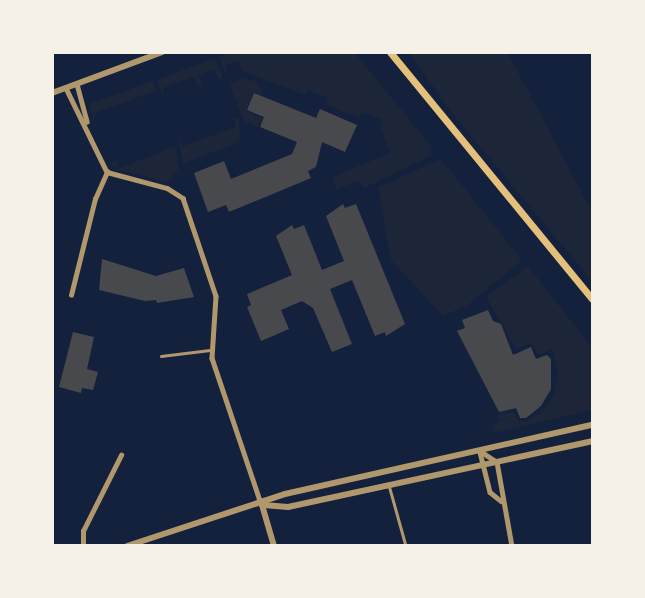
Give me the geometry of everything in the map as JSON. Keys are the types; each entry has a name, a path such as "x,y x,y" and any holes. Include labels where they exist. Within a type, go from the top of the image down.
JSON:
{"main road":[{"path":"390,52 593,299"}],"street":[{"path":"52,93 162,52"},
{"path":"71,295 95,199 107,172 87,123 77,84"},
{"path":"66,88 87,123"},
{"path":"107,172 167,188 183,198 216,296 210,350 274,545"},
{"path":"127,545 262,505 285,494 593,425"},
{"path":"262,505 288,507 593,441"},
{"path":"480,451 497,462 504,491 501,501 512,545"},
{"path":"480,451 490,492 501,501"},
{"path":"83,545 83,531 121,455"}],"lane":[{"path":"161,356 210,350"},
{"path":"389,485 406,545"}],"shaded area":[{"path":"230,52 355,53 431,146 431,156 364,188 358,181 336,189 333,179 337,175 390,153 380,126 382,120 362,112 359,118 325,104 328,98 308,90 305,95 242,71 239,61 226,65 226,76 219,57"},
{"path":"410,53 508,53 592,212 592,281 451,112"},
{"path":"215,58 223,78 219,79 214,69 198,75 202,85 198,87 194,77 163,88 164,99 157,80"},
{"path":"244,78 257,82 263,95 254,92 246,111 262,118 258,127 244,121 229,83"},
{"path":"153,81 159,97 155,91 95,113 94,121 89,104"},
{"path":"239,117 240,142 183,163 178,139 183,146 236,127 234,119"},
{"path":"175,147 179,168 166,182 120,170 110,163 116,161 119,168"},
{"path":"441,159 522,260 468,305 443,316 391,260 378,187"},
{"path":"528,266 592,348 592,410 493,433 493,425 500,421 498,415 514,412 518,420 525,422 541,413 554,394 558,372 552,349 538,355 532,343 516,349 486,297"}],"building":[{"path":"254,93 316,118 320,109 357,125 345,152 322,142 316,167 308,171 311,178 229,212 226,205 208,212 194,173 224,161 231,179 292,154 297,142 260,127 264,117 247,110"},
{"path":"343,204 345,208 356,204 405,324 386,336 385,332 375,336 352,280 330,289 352,344 332,352 313,308 302,301 281,310 289,329 261,341 247,307 251,305 247,294 292,275 276,236 292,225 294,229 304,225 322,270 344,261 326,216"},
{"path":"102,259 156,276 184,268 194,297 157,303 156,300 145,301 99,290"},
{"path":"488,310 493,321 501,324 513,355 531,347 536,359 547,355 551,359 551,389 541,406 526,418 520,418 516,408 499,412 457,331 465,328 462,320"},
{"path":"73,332 94,337 87,369 98,372 93,390 82,388 81,393 59,387"}]}
